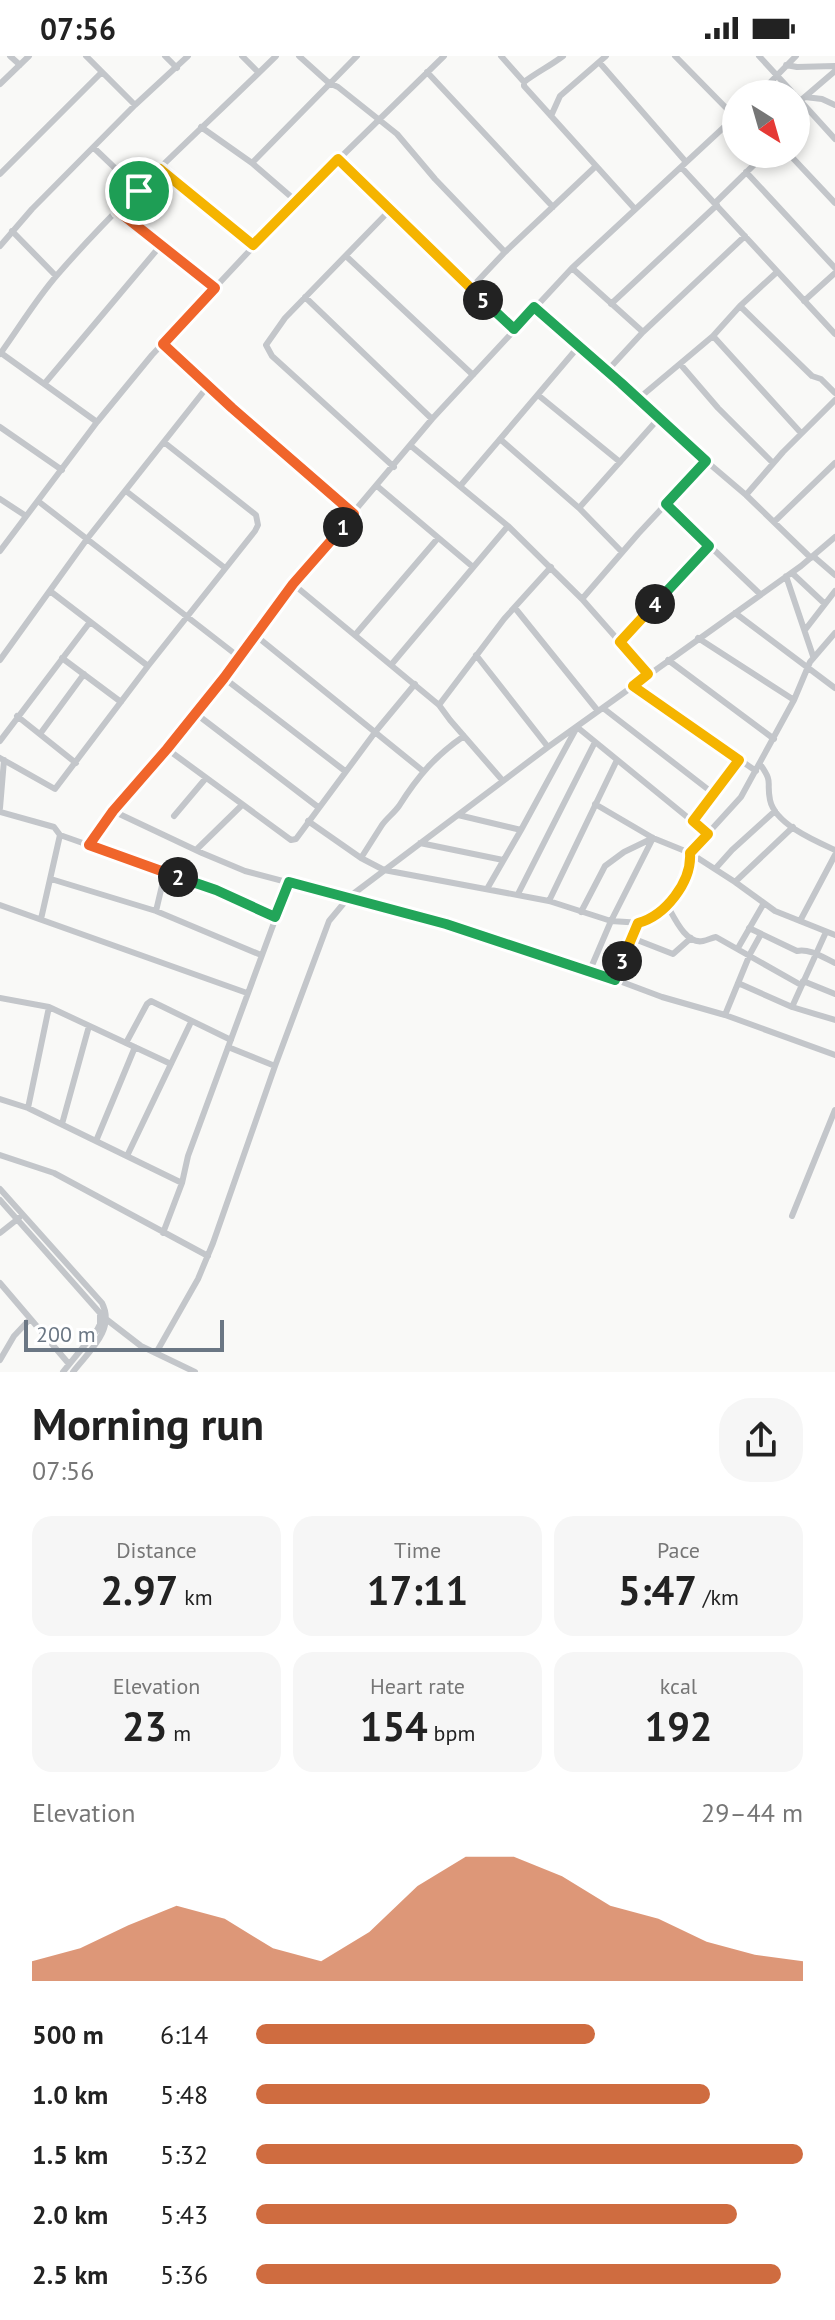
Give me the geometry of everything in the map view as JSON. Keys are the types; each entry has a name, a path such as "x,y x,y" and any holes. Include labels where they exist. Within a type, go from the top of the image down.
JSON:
{"street":[{"path":"10,56 20,65"},
{"path":"0,84 29,56"},
{"path":"86,56 135,105"},
{"path":"165,56 177,68"},
{"path":"0,246 135,105 188,56"},
{"path":"242,56 259,73"},
{"path":"97,422 0,354 56,276 201,127 276,56"},
{"path":"299,56 329,83 397,134 505,252"},
{"path":"252,163 357,56"},
{"path":"0,551 97,422 163,344 253,245 444,56"},
{"path":"501,56 524,82 524,86 635,209"},
{"path":"524,82 563,56"},
{"path":"551,116 560,96 606,56"},
{"path":"675,56 722,103"},
{"path":"759,56 781,80"},
{"path":"772,80 796,56"},
{"path":"599,62 716,204 835,334"},
{"path":"786,65 835,69"},
{"path":"810,88 835,69"},
{"path":"0,174 102,72"},
{"path":"427,72 553,207"},
{"path":"810,98 835,105"},
{"path":"810,112 835,139"},
{"path":"201,127 252,163 296,201"},
{"path":"89,845 113,811 224,678 293,584 432,419 572,268 722,129"},
{"path":"94,148 139,191"},
{"path":"338,159 514,329"},
{"path":"471,288 596,166"},
{"path":"611,304 750,168"},
{"path":"802,168 835,203"},
{"path":"160,169 253,245"},
{"path":"746,172 835,270 804,301"},
{"path":"390,210 305,297 266,343 272,356 394,467"},
{"path":"118,211 215,288"},
{"path":"12,231 56,276"},
{"path":"607,371 643,332 745,236"},
{"path":"45,383 161,245"},
{"path":"346,256 473,375"},
{"path":"572,268 643,332"},
{"path":"638,399 713,336 777,272"},
{"path":"305,297 432,419"},
{"path":"740,306 812,376 821,379 835,393"},
{"path":"534,307 835,575"},
{"path":"713,336 801,433"},
{"path":"163,344 354,514"},
{"path":"461,485 579,346"},
{"path":"681,365 718,408 773,463"},
{"path":"0,660 87,539 208,386"},
{"path":"538,395 620,462"},
{"path":"746,495 835,400"},
{"path":"579,508 659,418"},
{"path":"0,427 62,470"},
{"path":"500,439 579,508 622,552"},
{"path":"165,443 256,515 258,525 55,789 2,759 0,810 54,827 60,835 216,890 275,917"},
{"path":"411,446 461,485 551,567 648,674"},
{"path":"582,599 706,461"},
{"path":"775,521 835,463"},
{"path":"377,486 473,567"},
{"path":"126,491 225,568"},
{"path":"0,499 26,516"},
{"path":"38,501 239,657"},
{"path":"666,504 760,594"},
{"path":"391,665 508,526"},
{"path":"156,1353 208,1256 329,921 349,897 384,870 548,747 789,574 835,537"},
{"path":"355,635 438,538"},
{"path":"620,642 709,546"},
{"path":"439,705 476,655 551,567"},
{"path":"789,574 825,604"},
{"path":"789,574 813,656"},
{"path":"293,584 439,705 503,781"},
{"path":"50,591 148,666"},
{"path":"805,630 835,591"},
{"path":"515,608 600,709 714,794"},
{"path":"735,613 835,688"},
{"path":"0,741 90,622"},
{"path":"255,635 423,771"},
{"path":"308,821 384,870 518,894 611,921 638,923 667,905 683,883 690,853 741,797 794,700 813,656 834,636"},
{"path":"698,638 794,700"},
{"path":"476,655 548,747"},
{"path":"62,658 121,702"},
{"path":"668,660 774,739"},
{"path":"40,734 84,674"},
{"path":"224,678 345,771"},
{"path":"167,749 291,840 296,839 345,771 415,684"},
{"path":"633,686 739,760 758,768 770,781 770,797 775,811 799,833 835,852 800,921"},
{"path":"195,713 318,807"},
{"path":"17,716 76,763"},
{"path":"577,727 708,834"},
{"path":"487,889 577,727"},
{"path":"361,858 423,771 445,749 464,736"},
{"path":"518,894 595,742"},
{"path":"549,901 617,760"},
{"path":"693,821 739,760"},
{"path":"174,816 206,778"},
{"path":"595,804 653,838 690,853 775,911 830,934"},
{"path":"196,850 242,805"},
{"path":"113,811 245,871 446,924 590,970 662,997 725,1015 835,1055"},
{"path":"715,869 775,811"},
{"path":"458,815 521,830"},
{"path":"735,882 793,827"},
{"path":"41,919 60,835"},
{"path":"581,912 605,866 624,852 653,838"},
{"path":"590,970 653,838"},
{"path":"420,843 503,860"},
{"path":"156,911 165,873"},
{"path":"51,879 156,911 261,955"},
{"path":"163,1233 182,1183 188,1156 289,882"},
{"path":"738,948 764,903"},
{"path":"0,905 247,993"},
{"path":"667,905 682,930 691,938 702,942 716,937 802,983 835,994"},
{"path":"615,980 638,923"},
{"path":"792,1007 815,954 835,923"},
{"path":"749,928 797,951 802,949 835,963"},
{"path":"725,1015 761,934"},
{"path":"632,938 673,954 691,938"},
{"path":"738,983 792,1007 835,1020"},
{"path":"0,998 49,1007 171,1064"},
{"path":"126,1043 148,1002 275,1066"},
{"path":"28,1108 49,1007"},
{"path":"127,1156 191,1022"},
{"path":"62,1124 89,1026"},
{"path":"96,1141 135,1047"},
{"path":"0,1099 28,1108 182,1183"},
{"path":"792,1216 835,1110"},
{"path":"0,1155 54,1173 208,1256"},
{"path":"0,1189 100,1314 141,1346 195,1372"},
{"path":"0,1200 20,1217 106,1310 103,1333 73,1372"},
{"path":"0,1233 20,1217"},
{"path":"1,1286 69,1364"},
{"path":"63,1372 97,1330 100,1314"},
{"path":"0,1360 14,1336 30,1319"},
{"path":"172,1372 177,1363"}],"route":[{"path":"338,159 514,329 534,307 706,461 666,504 709,546 620,642 648,674 633,686 739,760 693,821 708,834 690,853 683,883 667,905 638,923 615,980 446,924 289,882 275,917 216,890 89,845 113,811 224,678 293,584 354,514 163,344 215,288 118,211 139,191 160,169 253,245 338,159"}]}
